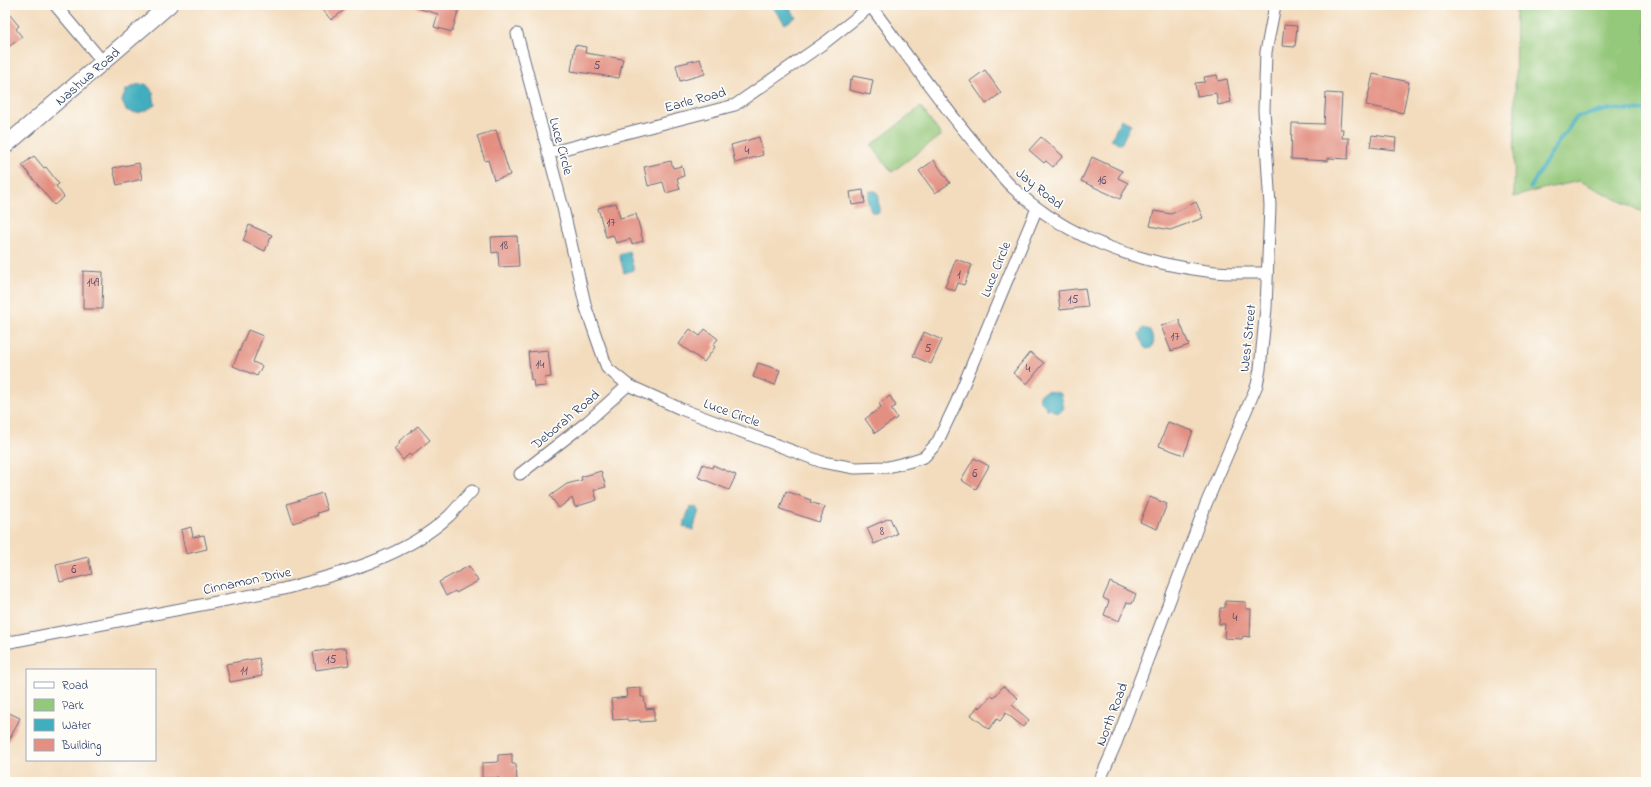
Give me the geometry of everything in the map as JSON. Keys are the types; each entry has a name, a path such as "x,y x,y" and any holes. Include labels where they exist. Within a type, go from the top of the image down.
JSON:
{"main road":[{"name":"Nashua Road","path":"5,146 169,5"}],"street":[{"path":"55,5 103,62"},
{"name":"West Street","path":"1150,656 1206,504 1256,385 1260,369 1266,308 1270,206 1264,117 1266,52 1276,5"},
{"name":"Jay Road","path":"870,6 968,135 1012,187 1037,208 1070,230 1099,244 1137,257 1173,266 1208,272 1267,273"},
{"name":"Earle Road","path":"548,153 735,105 827,41 870,6"},
{"name":"Luce Circle","path":"517,34 563,208 586,308 608,368 628,385 681,409 822,462 855,468 888,467 924,457 937,443 956,403 1037,208"},
{"name":"Deborah Road","path":"520,474 586,422 628,385"},
{"name":"Cinnamon Drive","path":"5,643 283,589 324,578 364,564 401,548 427,533 449,516 472,491"},
{"name":"North Road","path":"1100,782 1150,656"}],"green space":[{"path":"1516,5 1646,5 1646,214 1580,181 1514,197"},
{"path":"921,107 941,135 892,172 871,145"}],"water":[{"path":"771,5 787,5 796,17 785,24"},
{"path":"146,84 153,92 155,105 137,113 126,110 122,101 126,90 136,85"},
{"path":"1121,119 1131,124 1121,144 1111,140"},
{"path":"870,191 876,191 879,196 878,201 880,208 878,213 872,212 869,207 868,199"},
{"path":"629,251 634,270 624,273 619,254"},
{"path":"1143,328 1150,330 1154,342 1151,348 1147,349 1144,347 1139,334"},
{"path":"1047,391 1061,394 1064,408 1061,411 1055,412 1051,409 1046,409 1045,405 1040,400 1040,394"},
{"path":"693,506 698,507 697,510 699,510 693,530 683,526 690,507 692,508"}],"building":[{"path":"319,5 351,5 331,20"},
{"path":"418,5 460,5 452,32 434,27 438,14 417,8"},
{"path":"5,9 19,26 16,29 22,37 10,46 5,39"},
{"path":"1284,25 1297,26 1295,47 1282,46"},
{"path":"575,45 586,47 585,53 623,59 619,78 571,71"},
{"path":"700,59 705,74 680,81 676,65"},
{"path":"985,70 1001,93 986,104 970,81"},
{"path":"1373,74 1409,82 1403,113 1366,105"},
{"path":"1217,75 1218,81 1227,79 1231,102 1218,105 1216,93 1197,96 1195,83 1205,82 1204,77"},
{"path":"853,76 873,80 870,95 849,90 850,79 852,80"},
{"path":"1326,93 1342,94 1340,129 1343,129 1342,138 1349,138 1348,159 1328,158 1328,161 1291,159 1292,123 1324,124"},
{"path":"496,130 510,175 494,180 488,160 485,161 477,136"},
{"path":"1372,135 1396,138 1395,150 1370,147"},
{"path":"759,137 763,155 735,163 731,145"},
{"path":"1041,137 1063,156 1053,167 1046,161 1044,163 1029,150"},
{"path":"34,156 44,168 46,167 59,184 56,186 64,197 54,205 22,165"},
{"path":"1092,157 1122,171 1118,178 1128,183 1120,199 1081,181"},
{"path":"934,160 950,183 935,193 919,171"},
{"path":"671,161 673,168 682,166 684,176 677,178 680,189 666,193 663,182 648,186 644,167"},
{"path":"139,163 142,179 117,185 113,168"},
{"path":"863,190 865,203 852,205 850,192"},
{"path":"1196,202 1203,218 1170,230 1150,226 1154,211 1171,214"},
{"path":"616,203 620,218 636,214 643,241 632,244 630,239 616,243 613,235 606,237 598,208"},
{"path":"249,225 272,235 265,251 243,241"},
{"path":"517,236 519,266 499,267 498,252 492,253 491,237"},
{"path":"956,259 972,265 964,285 958,283 955,291 945,287"},
{"path":"83,271 103,272 102,309 83,309"},
{"path":"1085,288 1088,307 1060,310 1058,291"},
{"path":"1179,320 1189,345 1171,351 1161,326"},
{"path":"690,329 700,336 705,329 718,339 713,345 715,347 704,362 679,344"},
{"path":"248,330 263,336 253,362 262,366 257,376 233,366"},
{"path":"924,332 942,340 931,364 913,356"},
{"path":"548,350 551,377 545,378 546,386 534,387 533,380 531,380 528,352"},
{"path":"1030,352 1044,363 1027,384 1013,373"},
{"path":"758,363 780,370 775,385 753,377"},
{"path":"890,396 896,406 891,409 897,418 875,433 865,419 881,407 879,403"},
{"path":"1168,422 1193,431 1184,455 1159,446"},
{"path":"418,426 430,440 411,456 409,454 403,460 394,449 400,443 399,441"},
{"path":"974,458 989,466 976,489 961,480"},
{"path":"703,464 712,468 713,465 736,475 729,490 698,477"},
{"path":"601,471 606,487 594,490 597,500 575,507 572,498 559,508 550,496 567,484 582,480 581,477"},
{"path":"786,491 825,507 819,522 780,509"},
{"path":"322,493 327,510 317,513 318,515 293,523 287,504"},
{"path":"1150,497 1167,504 1157,529 1140,522"},
{"path":"890,518 897,534 874,544 867,528"},
{"path":"191,527 193,537 204,535 207,549 186,554 181,530"},
{"path":"88,557 92,574 60,582 56,565"},
{"path":"469,566 478,581 456,593 455,591 446,596 439,582"},
{"path":"1110,582 1136,594 1132,604 1127,602 1119,621 1104,615 1109,601 1103,598"},
{"path":"1225,601 1246,602 1246,609 1251,609 1250,637 1243,636 1242,639 1224,638 1225,624 1219,624 1220,608 1225,608"},
{"path":"346,648 349,665 316,670 313,652"},
{"path":"259,658 262,676 230,682 226,664"},
{"path":"1003,686 1018,698 1012,705 1029,720 1023,727 1006,713 1000,721 997,719 989,729 971,715 978,706 980,708 991,696 994,698"},
{"path":"641,688 641,697 644,697 646,709 654,708 654,721 640,722 640,720 628,721 627,719 613,720 611,699 627,697 626,689"},
{"path":"5,711 20,718 5,749"},
{"path":"512,754 512,764 516,764 517,782 499,782 499,778 482,778 482,763 498,762 498,755"}],"waterway":[{"path":"1530,188 1554,148 1577,117 1610,109 1646,111"}]}
